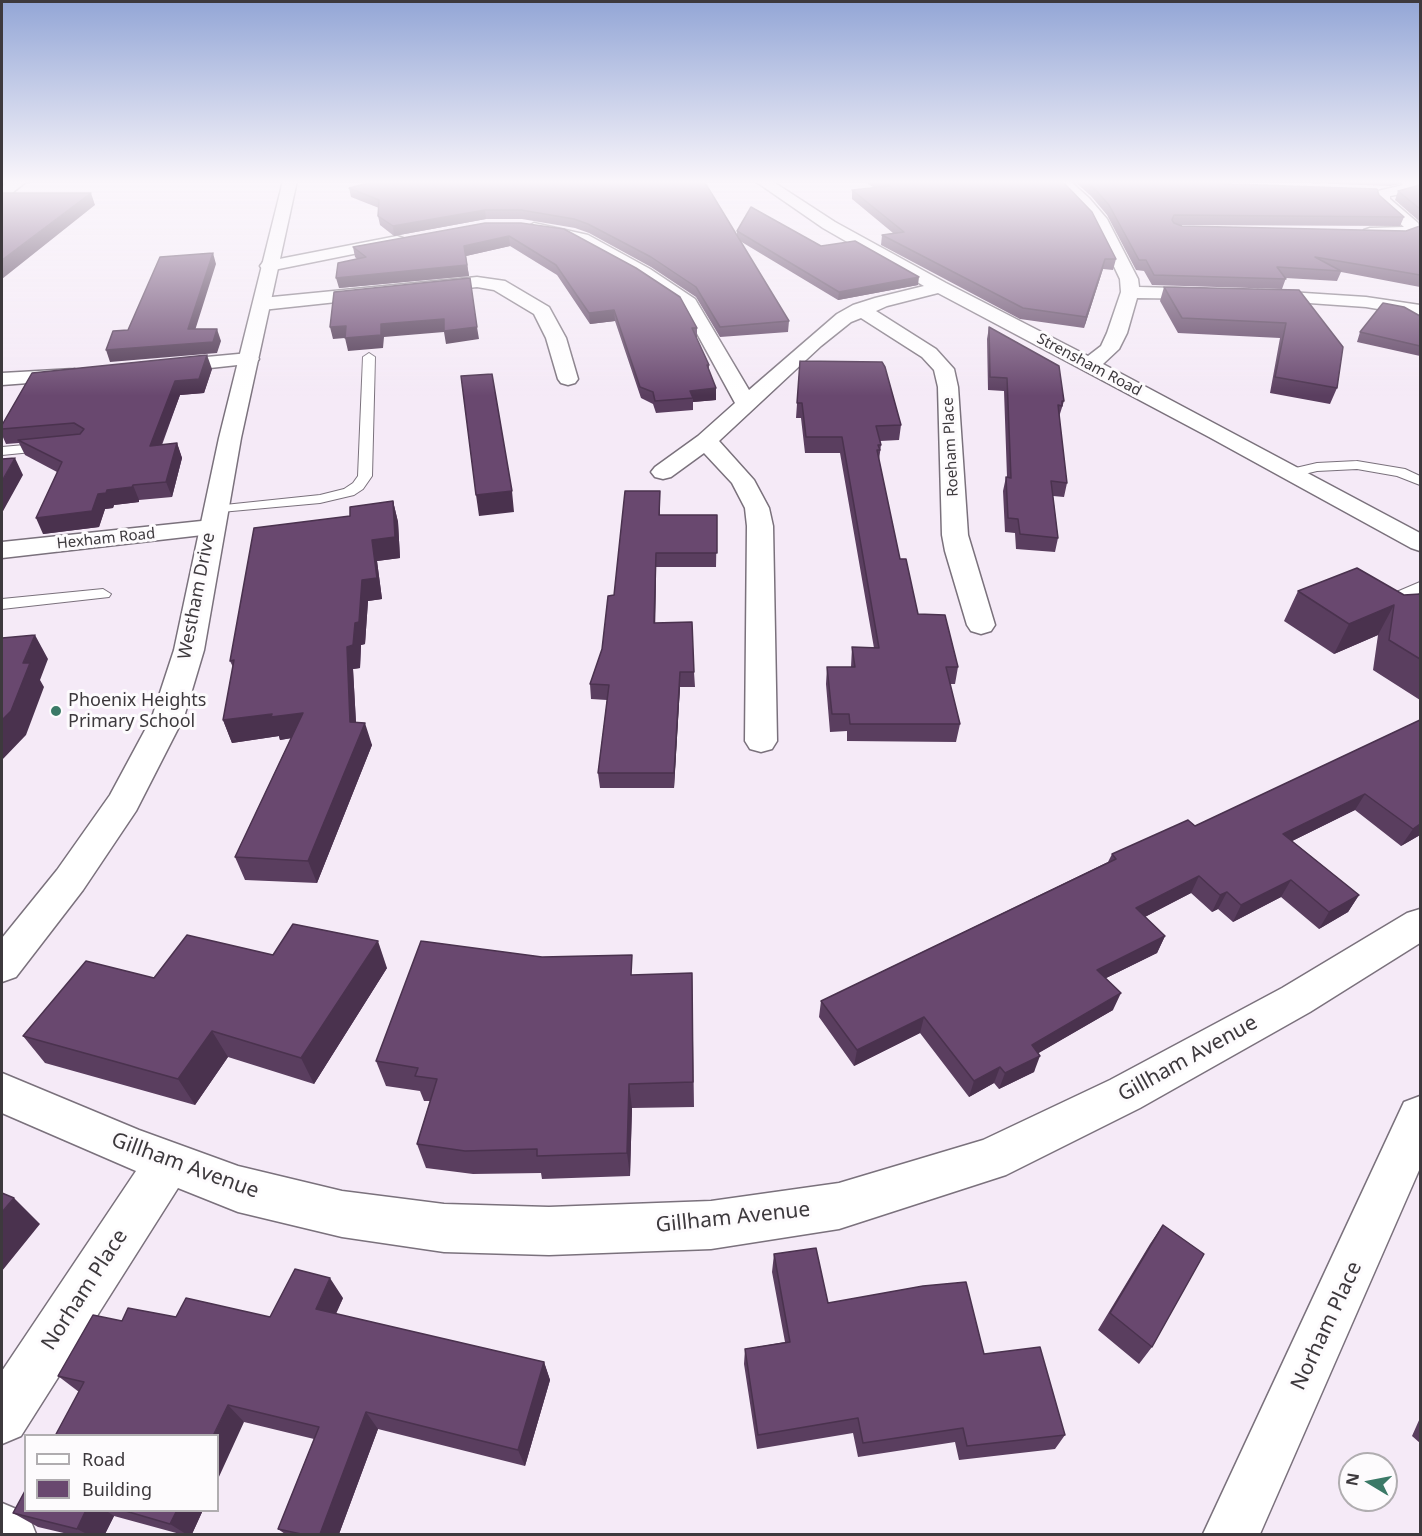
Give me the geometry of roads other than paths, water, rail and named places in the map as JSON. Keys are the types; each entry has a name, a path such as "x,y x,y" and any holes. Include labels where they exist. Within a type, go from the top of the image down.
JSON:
{"street":[{"name":"Westham Drive","path":"2,966 70,880 124,802 168,717 189,650 213,519 272,253"},
{"path":"269,266 339,253"},
{"path":"608,253 683,298 694,311 746,403"},
{"name":"Strensham Road","path":"879,253 1420,543"},
{"path":"1089,365 1109,349 1117,333 1130,292 1130,279 1117,253"},
{"path":"262,304 477,282 499,285 543,311 556,338 568,379"},
{"path":"663,472 706,441 844,318 860,309 940,287"},
{"path":"1130,292 1232,294 1366,302 1420,311"},
{"name":"Roeham Place","path":"860,309 929,353 944,369 948,387 956,543 981,625"},
{"path":"146,369 249,359"},
{"path":"3,382 89,374"},
{"path":"706,441 742,480 757,508 760,526 761,741"},
{"name":"Hexham Road","path":"2,550 213,519"},
{"name":"Gillham Avenue","path":"2,1093 238,1189 342,1214 444,1228 549,1231 711,1225 839,1206 990,1160 1125,1094 1266,1017 1420,924"},
{"name":"Norham Place","path":"1231,1534 1373,1227 1420,1116"},
{"name":"Norham Place","path":"2,1417 168,1162"},
{"path":"2,1532 8,1534"}],"lane":[{"path":"213,519 321,500 349,492 358,486 365,476 369,357"},
{"path":"2,451 58,446"},
{"path":"1292,473 1333,465 1357,465 1400,472 1420,480"},
{"path":"1379,606 1420,587"},
{"path":"2,604 103,594"}],"place":[{"name":"Phoenix Heights Primary School","path":"56,711"}]}
